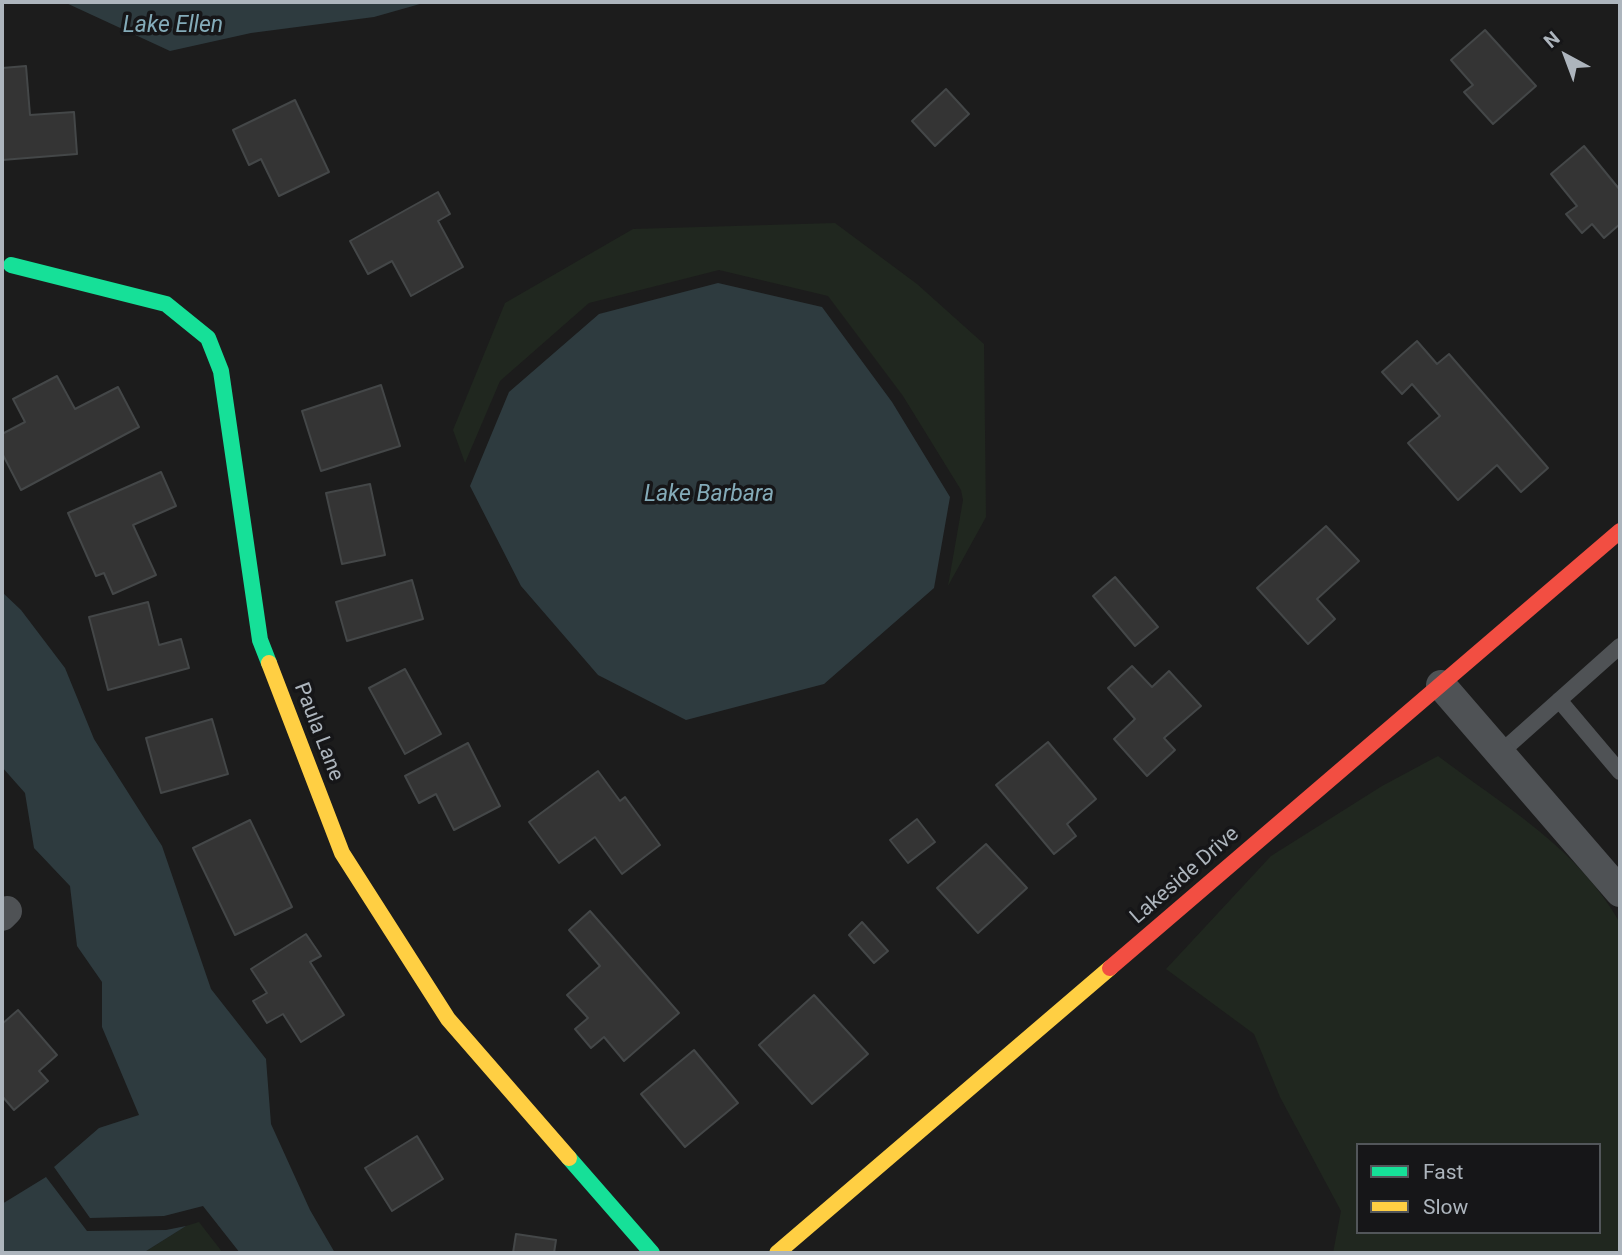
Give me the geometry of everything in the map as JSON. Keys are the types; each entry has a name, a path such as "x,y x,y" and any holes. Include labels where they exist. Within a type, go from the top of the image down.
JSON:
{"street":[{"name":"Paula Lane","path":"11,265 166,304 208,338 221,371 260,640 342,853 448,1020 652,1253"},
{"name":"Lakeside Drive","path":"777,1253 1620,531"},
{"path":"1441,685 1620,892"}],"lane":[{"path":"1500,753 1619,648"},
{"path":"1559,700 1620,772"}],"shaded area":[{"path":"835,223 917,284 984,344 986,517 948,586 963,500 961,490 903,396 828,296 719,270 589,303 500,381 465,463 453,430 505,303 633,229"},
{"path":"1438,756 1514,811 1584,873 1620,923 1620,1253 1333,1253 1341,1211 1280,1097 1254,1034 1166,969 1271,856 1382,786"},
{"path":"199,1222 223,1253 143,1253 186,1226"}],"water":[{"name":"Lake Ellen","path":"64,2 427,2 374,17 251,33 170,51"},
{"name":"Lake Barbara","path":"718,283 822,307 892,402 950,497 934,588 824,684 686,720 598,675 521,586 470,486 509,392 599,314"},
{"path":"2,592 21,610 65,668 94,739 162,846 211,989 266,1059 271,1124 310,1210 335,1253 240,1253 203,1206 164,1216 90,1218 54,1167 99,1128 139,1115 102,1027 102,982 77,946 70,886 34,848 25,793 2,767"},
{"path":"46,1177 87,1231 166,1230 186,1226 143,1253 2,1253 2,1204"}],"building":[{"path":"1485,30 1536,86 1493,124 1464,92 1473,85 1451,60"},
{"path":"26,66 30,115 74,112 77,154 2,160 2,68"},
{"path":"946,89 969,114 935,146 912,121"},
{"path":"295,100 329,172 279,196 261,159 249,165 233,130"},
{"path":"1584,146 1620,190 1620,224 1604,238 1592,224 1582,233 1566,214 1577,206 1551,174"},
{"path":"438,192 450,214 438,221 463,267 411,296 392,261 368,274 350,241"},
{"path":"1417,341 1437,364 1449,354 1548,468 1521,492 1497,465 1458,500 1408,443 1440,416 1412,384 1402,394 1382,372"},
{"path":"57,376 75,409 118,387 139,427 21,490 2,453 2,434 25,422 13,399"},
{"path":"381,385 400,446 321,471 302,411"},
{"path":"161,472 176,506 133,525 156,575 113,594 104,573 96,576 68,513"},
{"path":"370,484 385,555 342,564 326,493"},
{"path":"1326,526 1359,561 1317,599 1335,619 1308,644 1257,588"},
{"path":"1115,577 1158,627 1135,646 1093,596"},
{"path":"412,580 423,619 347,641 336,602"},
{"path":"148,602 159,645 181,639 189,668 108,690 89,617"},
{"path":"1132,666 1152,687 1169,671 1201,706 1164,738 1175,750 1147,776 1114,739 1135,719 1108,688"},
{"path":"405,669 441,734 405,754 369,688"},
{"path":"212,719 228,774 161,793 146,738"},
{"path":"1048,742 1096,799 1067,824 1076,836 1054,854 996,785"},
{"path":"468,743 500,806 454,830 436,794 419,803 405,776"},
{"path":"598,771 620,801 625,797 660,845 622,874 595,837 559,863 529,822"},
{"path":"917,819 935,842 908,863 890,840"},
{"path":"250,820 292,907 235,935 193,848"},
{"path":"986,844 1027,888 978,933 937,888"},
{"path":"590,911 679,1013 624,1061 604,1037 591,1048 575,1029 588,1018 567,995 600,966 569,930"},
{"path":"862,922 888,951 874,963 849,935"},
{"path":"306,934 321,956 310,962 344,1015 301,1042 283,1014 267,1023 253,1001 267,993 251,969"},
{"path":"814,995 868,1054 812,1104 759,1045"},
{"path":"18,1010 57,1055 39,1071 48,1081 14,1110 2,1096 2,1024"},
{"path":"694,1050 738,1103 685,1147 641,1094"},
{"path":"417,1136 443,1179 392,1211 365,1168"},
{"path":"516,1234 556,1240 554,1253 513,1253"}],"traffic: fast":[{"path":"11,265 166,304 208,338 221,371 260,640 269,663"},
{"path":"569,1158 652,1253"}],"traffic: slow":[{"path":"269,663 342,853 448,1019 569,1158"},
{"path":"777,1253 1110,968"}],"traffic: jam":[{"path":"1110,968 1620,531"}]}
